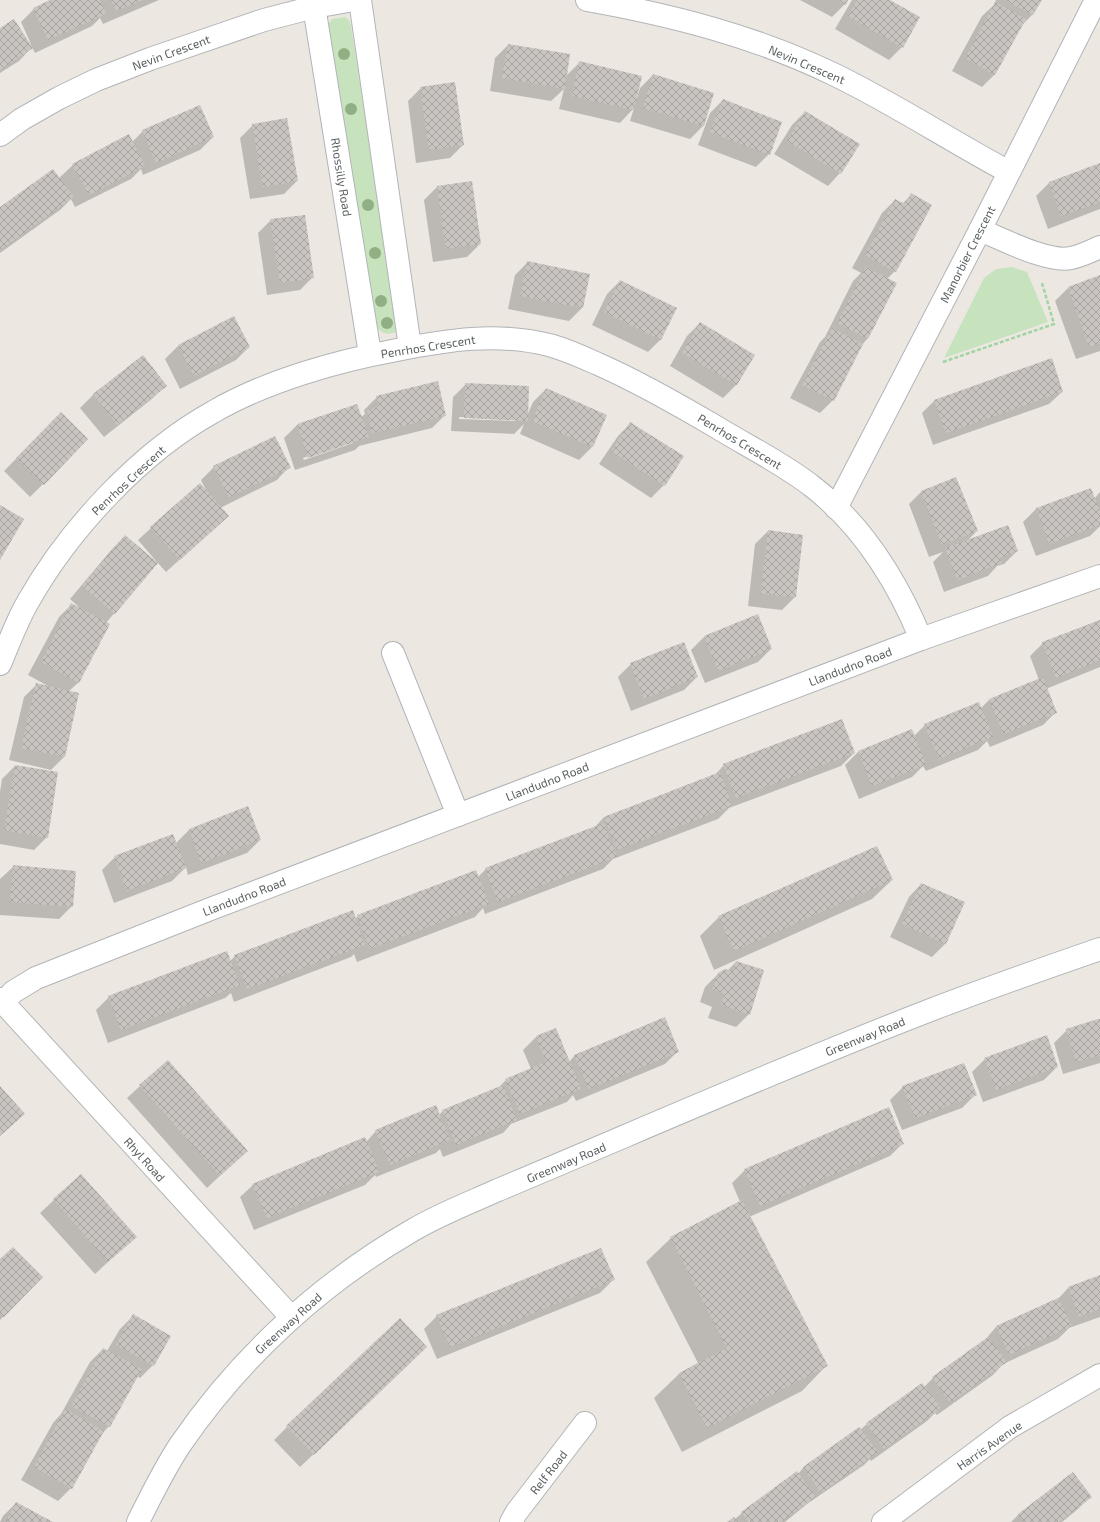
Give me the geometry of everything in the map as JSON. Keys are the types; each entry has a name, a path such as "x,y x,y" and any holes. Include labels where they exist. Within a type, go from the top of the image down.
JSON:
{"street":[{"name":"Nevin Crescent","path":"0,135 59,98 96,80 221,34 314,4 354,0"},
{"path":"360,0 410,347"},
{"name":"Nevin Crescent","path":"587,0 640,10 686,21 735,35 790,55 831,73 1009,172"},
{"name":"Manorbier Crescent","path":"836,508 980,230 1096,0"},
{"name":"Rhossilly Road","path":"314,4 370,354"},
{"path":"980,230 1033,252 1058,259 1071,258 1100,248"},
{"name":"Penrhos Crescent","path":"0,664 28,602 44,574 70,538 112,492 164,445 190,426 214,411 292,378 370,354 451,340 492,337 550,345 582,356 623,375 672,401 742,442 813,487 859,531 882,563 901,594 921,639"},
{"name":"Llandudno Road","path":"2,1001 13,992 36,978 213,908 921,639 1100,576"},
{"path":"392,654 458,815"},
{"name":"Greenway Road","path":"138,1522 179,1446 206,1410 252,1355 292,1317 339,1279 414,1229 444,1214 844,1045 1015,978 1100,949"},
{"name":"Rhyl Road","path":"2,1001 292,1317"},
{"name":"Harris Avenue","path":"883,1522 1010,1427 1100,1375"},
{"name":"Relf Road","path":"511,1522 516,1513 586,1423"}],"path":[{"path":"905,375 1054,324 1033,252"}],"green space":[{"path":"345,17 349,20 351,26 398,324 398,331 389,334 382,332 377,328 328,25 332,19"},
{"path":"1012,267 1027,272 1048,322 944,358 984,278 996,269"}],"building":[{"path":"50,0 100,0 106,14 48,40 33,8"},
{"path":"111,0 143,0 116,11"},
{"path":"837,0 848,0 846,5"},
{"path":"857,0 890,0 920,17 903,48 848,16"},
{"path":"1005,0 1042,0 1033,15"},
{"path":"995,2 1026,19 995,75 965,58"},
{"path":"14,19 33,48 0,70 0,28"},
{"path":"508,44 570,54 565,89 502,78"},
{"path":"579,61 642,76 634,110 572,96"},
{"path":"653,74 714,93 704,126 643,108"},
{"path":"455,82 464,145 429,150 420,87"},
{"path":"723,99 782,122 770,155 710,132"},
{"path":"200,105 214,137 156,163 142,130"},
{"path":"805,111 860,144 841,174 787,141"},
{"path":"287,118 298,181 263,187 252,124"},
{"path":"129,134 145,166 89,195 72,164"},
{"path":"1100,163 1100,202 1061,216 1049,182"},
{"path":"53,169 74,197 0,250 0,207"},
{"path":"472,181 481,244 446,249 437,186"},
{"path":"911,193 932,205 896,272 865,255 895,199 905,204"},
{"path":"305,215 314,278 280,283 270,219"},
{"path":"527,261 590,274 583,308 520,296"},
{"path":"866,267 897,283 868,339 837,323"},
{"path":"1100,275 1100,343 1089,347 1068,287"},
{"path":"620,280 677,308 661,340 604,312"},
{"path":"234,316 250,347 194,376 178,345"},
{"path":"700,322 755,355 737,385 682,353"},
{"path":"832,328 863,344 834,401 802,385"},
{"path":"143,355 167,386 117,425 93,394"},
{"path":"1052,358 1063,392 946,433 934,400"},
{"path":"438,381 446,416 372,433 367,410 379,407 376,396"},
{"path":"465,383 529,386 528,421 464,418"},
{"path":"546,388 607,415 593,447 532,421"},
{"path":"357,404 369,437 308,458 297,424"},
{"path":"61,412 88,439 44,485 16,458"},
{"path":"630,422 684,456 665,486 611,451"},
{"path":"275,436 291,468 229,497 213,466"},
{"path":"956,477 978,531 942,545 921,491"},
{"path":"200,483 229,516 180,560 150,527"},
{"path":"1091,488 1100,512 1100,525 1049,544 1036,508"},
{"path":"0,505 24,519 0,560"},
{"path":"1008,525 1018,551 999,558 1002,563 957,580 945,548"},
{"path":"768,530 803,535 796,597 761,594"},
{"path":"125,535 158,563 115,614 82,586"},
{"path":"71,603 110,624 79,683 41,662"},
{"path":"758,614 772,649 718,671 704,636"},
{"path":"1100,620 1100,660 1056,678 1042,642"},
{"path":"684,642 698,677 644,699 630,663"},
{"path":"1043,677 1057,713 1003,734 989,699"},
{"path":"36,683 79,693 65,757 21,748"},
{"path":"979,702 993,737 939,759 924,724"},
{"path":"842,719 855,753 736,798 723,764"},
{"path":"912,729 926,765 872,786 858,751"},
{"path":"15,765 58,772 48,838 4,830"},
{"path":"720,772 732,806 617,850 604,817"},
{"path":"248,806 261,840 201,863 189,829"},
{"path":"604,823 617,857 498,902 485,868"},
{"path":"173,834 186,868 127,891 114,856"},
{"path":"877,846 893,880 734,951 718,916"},
{"path":"13,865 76,871 73,907 10,902"},
{"path":"476,870 489,904 370,949 357,915"},
{"path":"921,883 965,902 946,944 902,924"},
{"path":"353,910 365,945 247,989 234,955"},
{"path":"227,951 240,985 121,1030 108,996"},
{"path":"736,961 764,970 750,1015 721,1005 725,994 712,989 718,973 725,969 733,971"},
{"path":"665,1017 679,1052 589,1089 574,1055"},
{"path":"1100,1019 1100,1055 1076,1062 1066,1029"},
{"path":"556,1028 581,1089 520,1114 505,1079 546,1062 536,1036"},
{"path":"1047,1035 1058,1067 996,1090 984,1058"},
{"path":"168,1060 248,1151 220,1176 139,1085"},
{"path":"964,1063 977,1095 915,1118 902,1086"},
{"path":"503,1085 517,1120 456,1145 442,1110"},
{"path":"0,1086 25,1114 0,1136"},
{"path":"436,1105 450,1140 390,1165 375,1130"},
{"path":"889,1107 904,1144 760,1206 744,1169"},
{"path":"365,1137 379,1172 267,1218 252,1184"},
{"path":"81,1174 137,1237 108,1262 53,1199"},
{"path":"742,1200 828,1366 707,1428 679,1373 727,1348 670,1237"},
{"path":"13,1247 43,1277 4,1317 0,1313 0,1259"},
{"path":"601,1248 615,1280 450,1347 436,1315"},
{"path":"1100,1275 1100,1309 1079,1317 1068,1287"},
{"path":"1058,1298 1072,1326 1009,1355 996,1326"},
{"path":"133,1314 171,1336 154,1366 116,1345"},
{"path":"400,1318 427,1347 314,1455 286,1426"},
{"path":"988,1337 1007,1362 950,1403 932,1377"},
{"path":"103,1348 142,1369 110,1427 71,1406"},
{"path":"922,1383 941,1408 884,1449 866,1423"},
{"path":"65,1409 104,1431 72,1489 34,1467"},
{"path":"859,1427 878,1452 821,1493 803,1467"},
{"path":"797,1471 816,1497 781,1522 748,1522 741,1512"},
{"path":"1073,1472 1092,1497 1059,1522 1024,1522 1018,1514"},
{"path":"16,1502 53,1522 6,1522"},
{"path":"734,1517 738,1522 727,1522"}]}
